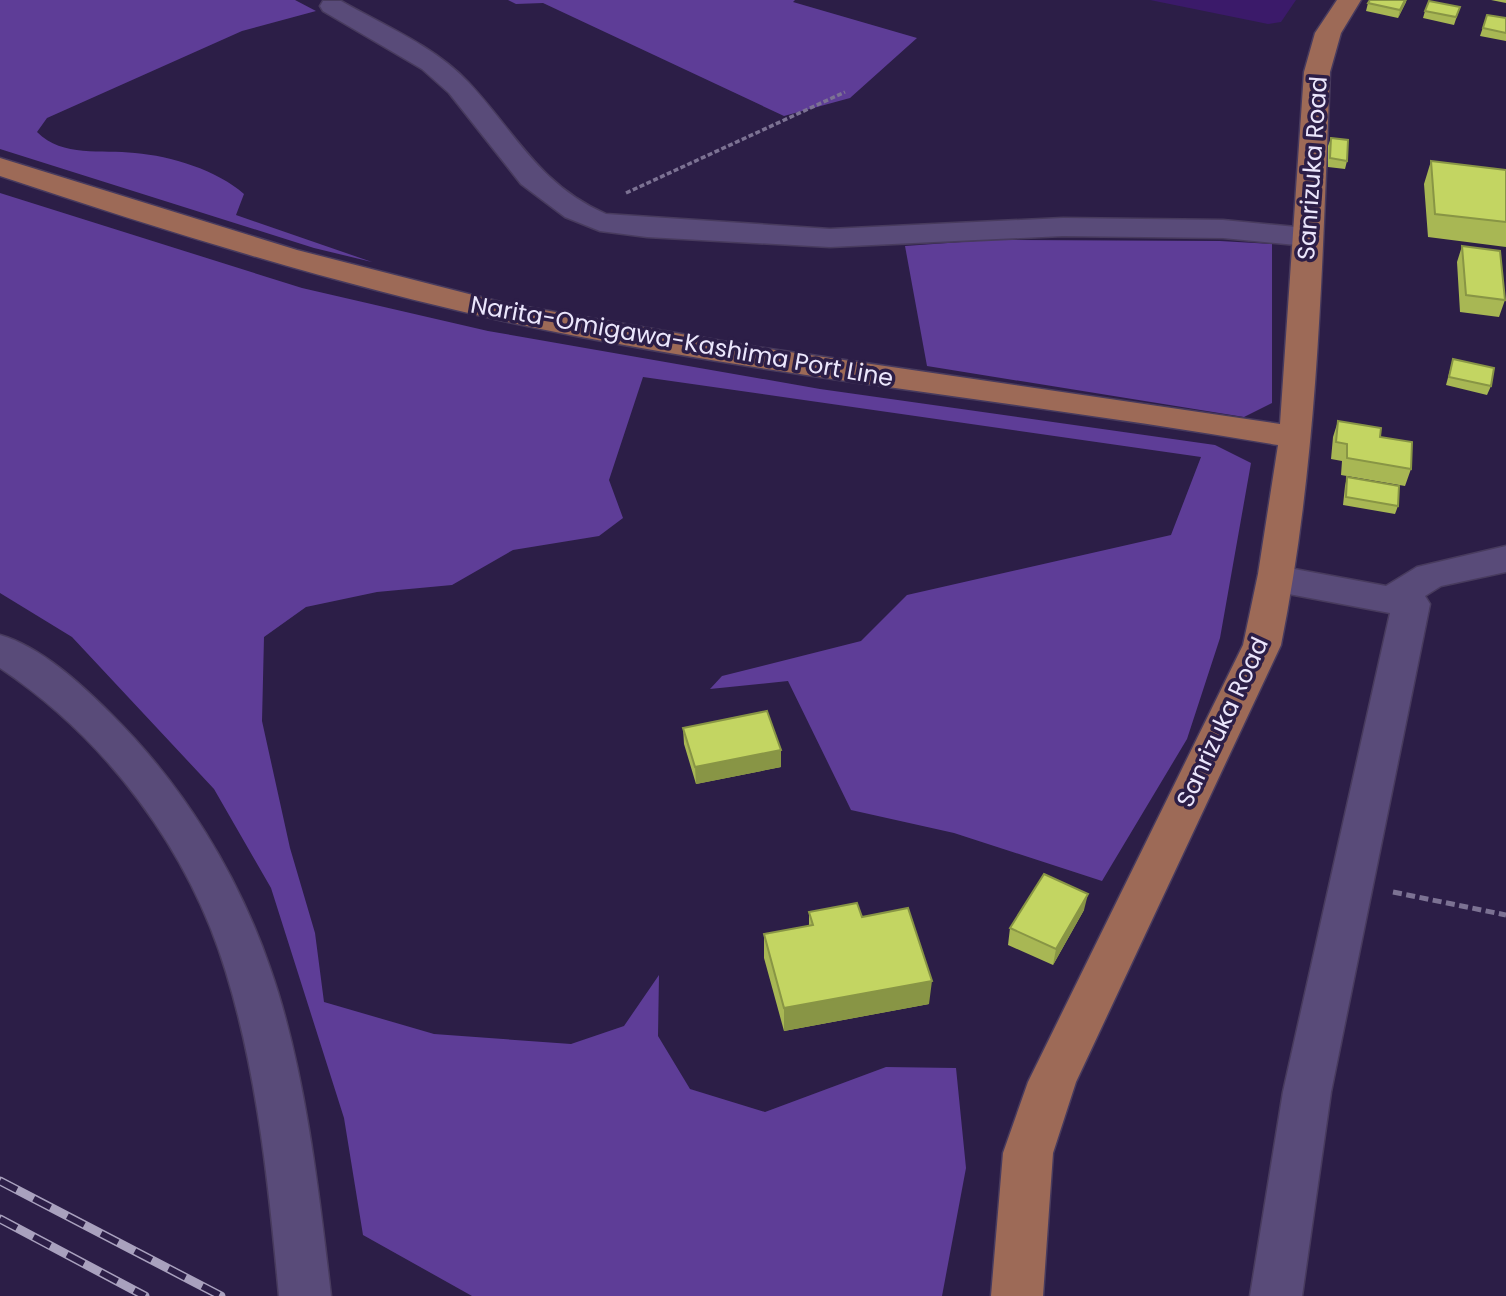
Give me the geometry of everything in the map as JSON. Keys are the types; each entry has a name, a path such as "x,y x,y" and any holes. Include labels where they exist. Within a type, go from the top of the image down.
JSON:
{"main road":[{"name":"Sanrizuka Road","path":"1017,1296 1028,1153 1052,1082 1262,645 1278,579 1295,437 1317,72 1328,33 1349,0"},
{"name":"Narita-Omigawa-Kashima Port Line","path":"0,167 187,229 294,259 463,303 576,327 892,379 1295,437"}],"street":[{"path":"332,6 431,63 458,87 520,167 575,211 616,226 830,238 1063,226 1223,229 1307,237"},
{"path":"1393,599 1430,576 1506,559"},
{"path":"1276,1296 1307,1092 1410,604 1278,579"},
{"path":"0,649 86,712 157,788 203,865 246,964 270,1060 296,1204 305,1296"}],"path":[{"path":"588,217 594,208 845,92"},
{"path":"1351,883 1506,915"}],"shaded area":[{"path":"0,0 295,0 316,11 242,31 47,118 37,132 58,146 70,149 149,155 207,171 244,194 236,215 372,262 314,248 0,149"},
{"path":"508,0 795,0 793,2 917,38 850,98 784,116 543,3 516,4"},
{"path":"1150,0 1296,0 1281,22 1268,24"},
{"path":"0,193 302,288 488,331 820,389 1215,445 1251,463 1220,638 1187,739 1102,881 954,833 851,810 788,681 710,689 722,676 861,641 907,595 1171,535 1201,457 643,377 609,480 623,518 599,536 513,550 452,585 377,592 306,607 264,637 262,721 290,848 315,933 324,1002 434,1034 571,1044 624,1026 659,975 658,1036 690,1089 765,1112 886,1067 956,1068 966,1168 942,1296 472,1296 363,1235 344,1118 271,888 214,789 72,637 0,593"},
{"path":"990,240 1220,241 1272,244 1272,403 1244,417 927,366 905,246"}],"building":[{"path":"1370,0 1405,0 1400,10 1368,3"},
{"path":"1429,1 1460,7 1456,17 1425,11"},
{"path":"1487,15 1506,18 1506,33 1483,28"},
{"path":"1331,138 1348,140 1347,161 1330,158"},
{"path":"1431,161 1506,170 1506,222 1435,214"},
{"path":"1462,246 1500,251 1505,300 1466,295"},
{"path":"1453,359 1494,368 1491,386 1449,377"},
{"path":"1338,421 1381,428 1380,437 1412,442 1411,469 1347,458 1347,444 1336,442"},
{"path":"1347,477 1399,486 1398,506 1346,497"},
{"path":"767,711 781,750 695,767 683,728"},
{"path":"1044,874 1088,894 1056,949 1010,928"},
{"path":"857,903 862,917 908,908 932,981 784,1008 764,934 813,925 809,912"}],"railway":[{"path":"0,1181 221,1296"},
{"path":"0,1219 145,1296"}]}
